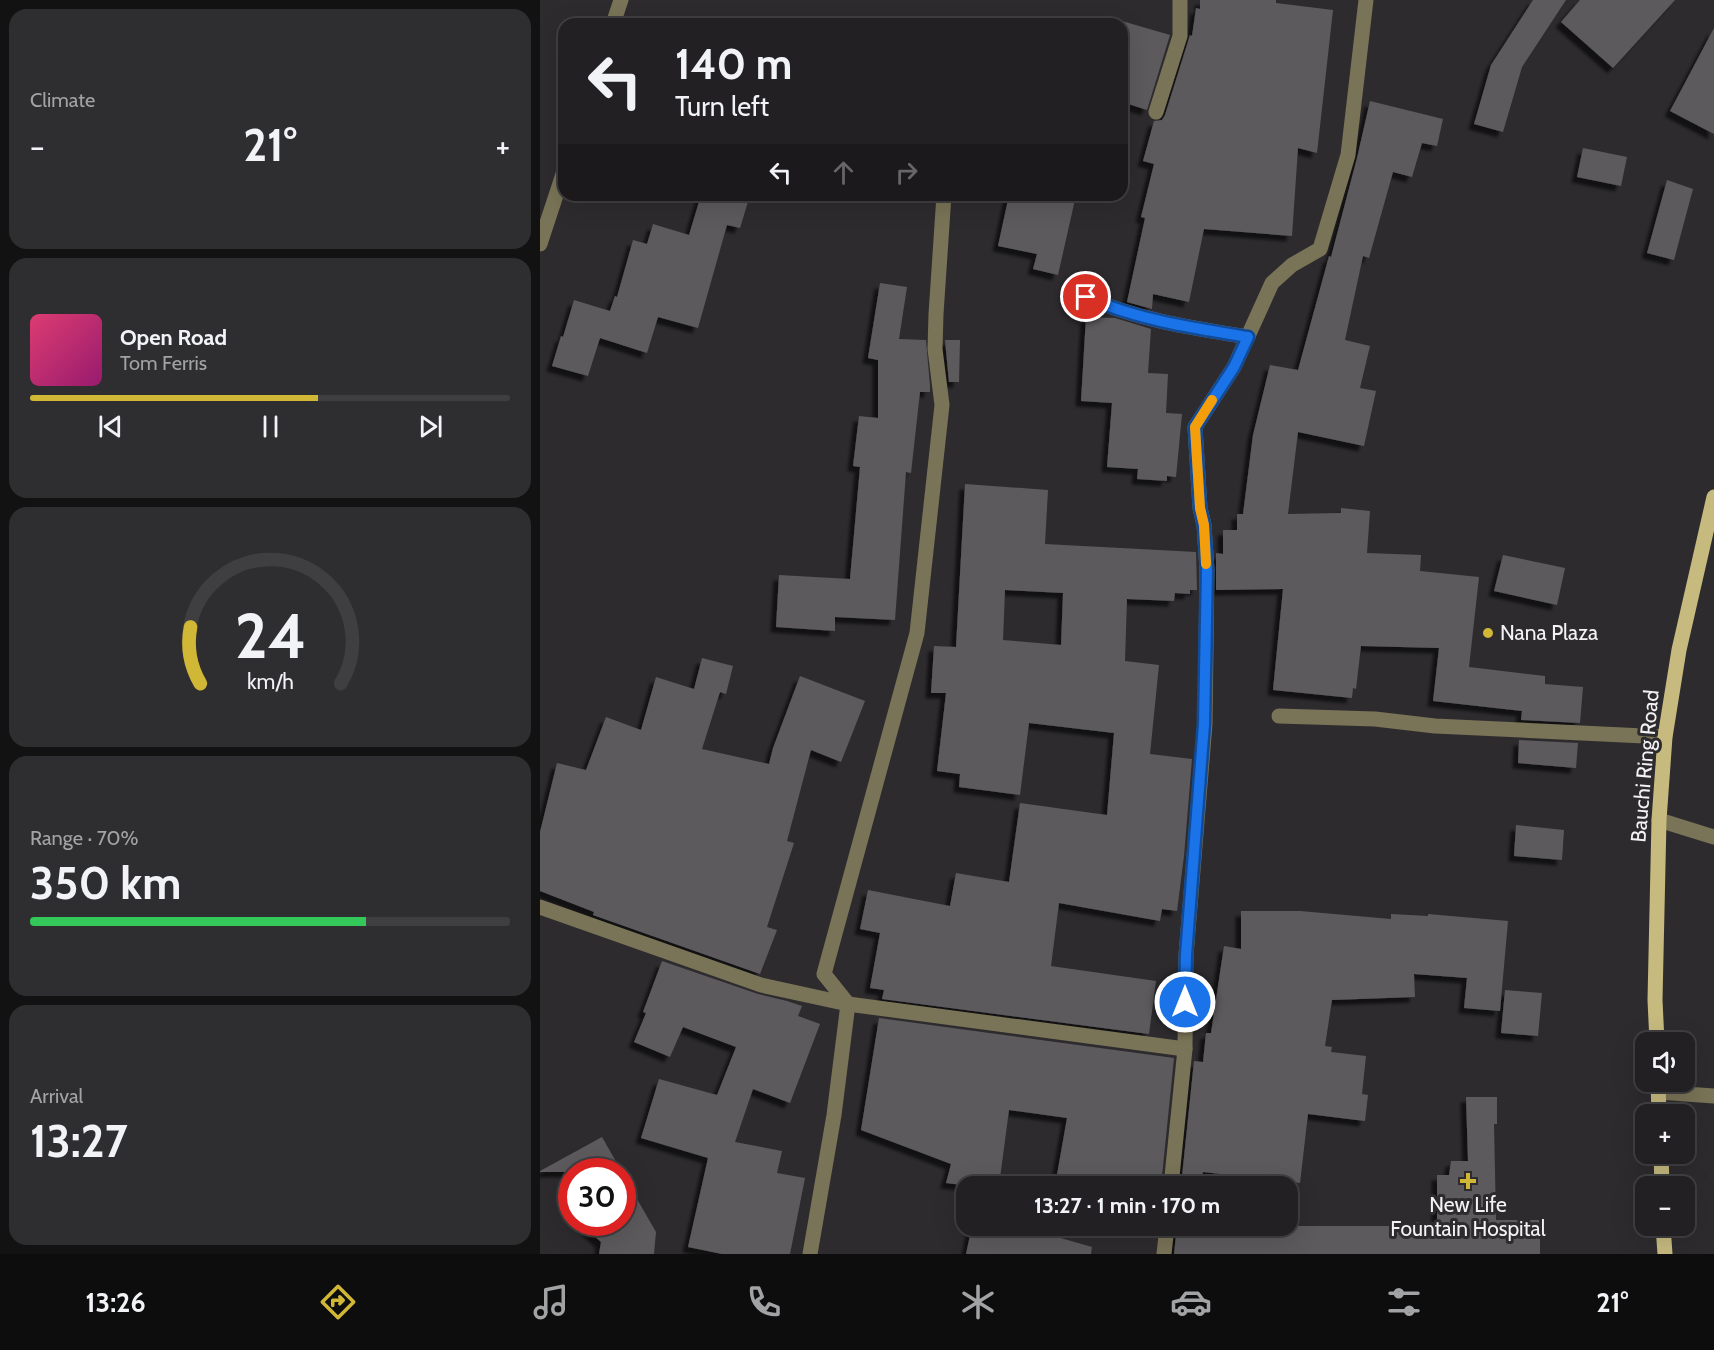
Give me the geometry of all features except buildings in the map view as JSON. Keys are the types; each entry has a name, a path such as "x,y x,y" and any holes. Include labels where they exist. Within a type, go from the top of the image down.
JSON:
{"main road":[{"name":"Bauchi Ring Road","path":"1657,1032 1655,1000 1659,820 1665,736 1679,650 1709,534 1714,497"},
{"path":"1664,1236 1665,1254"}],"street":[{"path":"615,18 621,0"},
{"path":"1156,112 1180,36 1180,0"},
{"path":"1172,1176 1185,1049 1186,955 1204,724 1207,570 1195,427 1234,367 1272,283 1292,265 1320,249 1348,155 1366,0"},
{"path":"540,244 558,189"},
{"path":"810,1254 834,1115 848,1004 824,974 917,633 942,405 935,349 944,201"},
{"path":"1086,297 1109,307 1166,323 1248,337"},
{"path":"1279,716 1375,719 1435,726 1665,736"},
{"path":"1659,820 1714,837"},
{"path":"540,907 761,985 848,1004 1185,1049"},
{"path":"1689,1092 1714,1096"},
{"path":"1164,1254 1166,1236"}],"slow traffic":[{"path":"1206,564 1195,427 1212,400"}],"place":[{"name":"Nana Plaza","path":"1488,633"},
{"name":"New Life Fountain Hospital","path":"1468,1181"}],"route":[{"path":"1086,297 1109,307 1166,323 1248,337 1234,367 1195,427 1207,570 1204,724 1186,955 1185,1002"}]}
